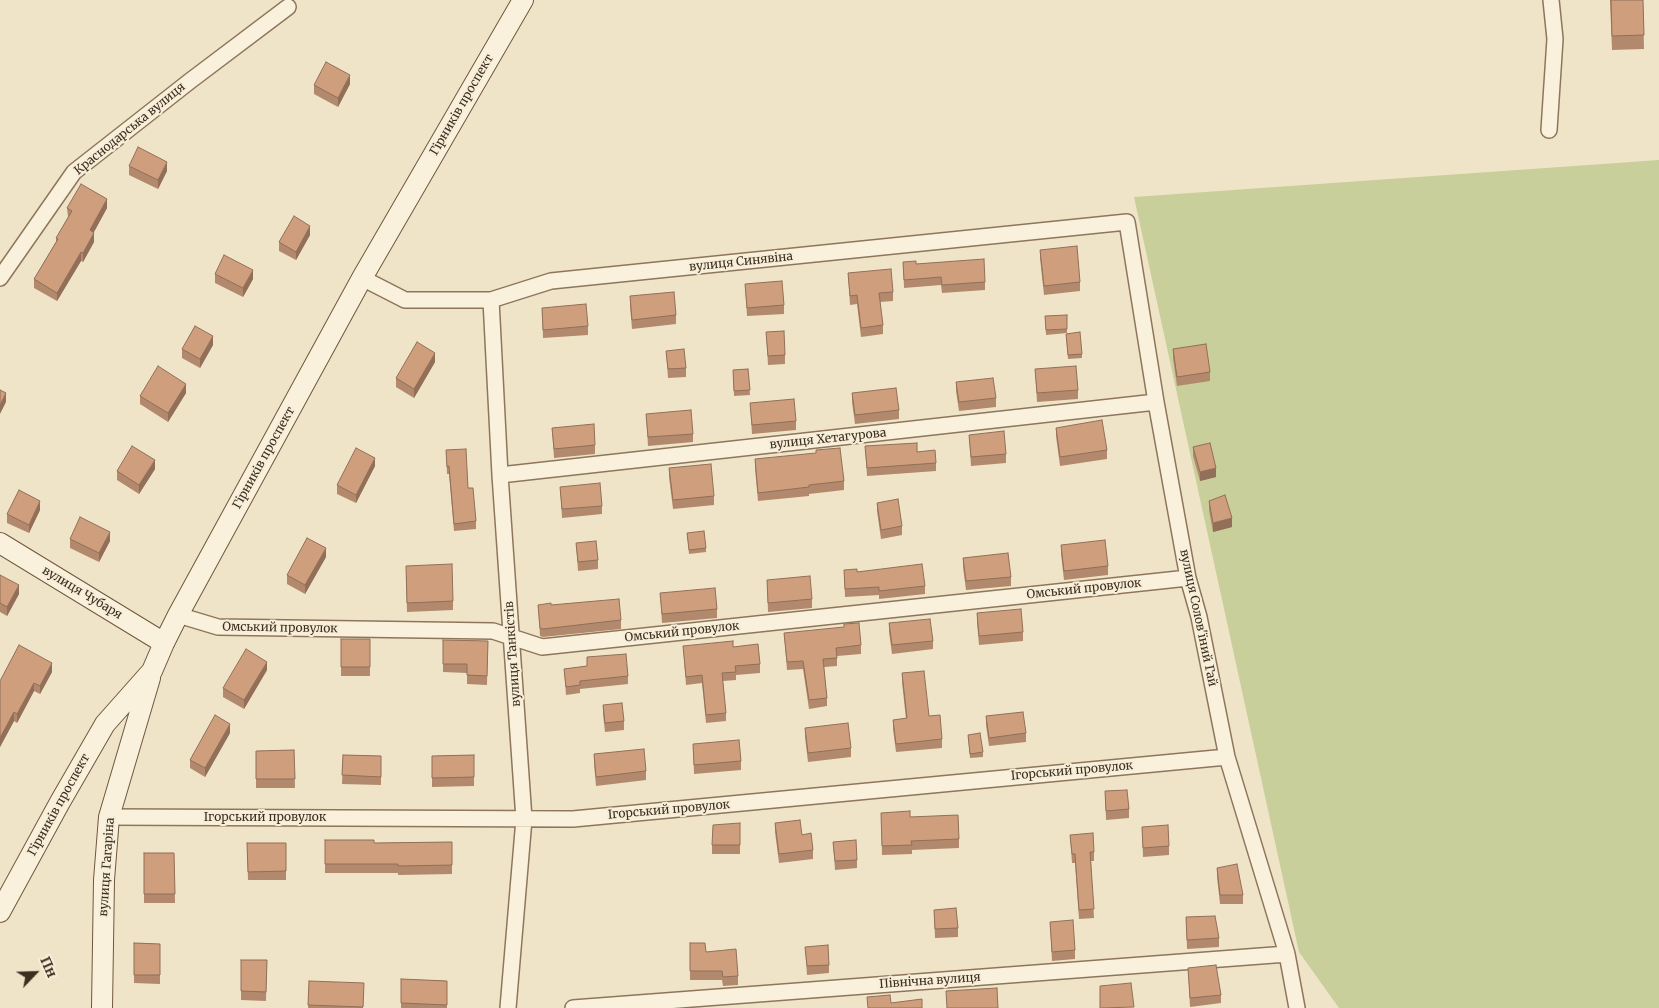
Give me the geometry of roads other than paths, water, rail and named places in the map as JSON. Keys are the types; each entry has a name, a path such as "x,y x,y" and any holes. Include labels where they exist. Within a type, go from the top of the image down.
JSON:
{"main road":[{"name":"Гірників проспект","path":"0,912 60,802 106,724 152,671 178,615 362,278 523,0"},
{"name":"вулиця Чубаря","path":"0,543 164,643"},
{"name":"вулиця Гагаріна","path":"102,1008 104,880 109,817 152,671"}],"street":[{"path":"1549,130 1556,39 1551,0"},
{"name":"Краснодарська вулиця","path":"0,278 74,172 288,7"},
{"name":"вулиця Синявіна","path":"362,278 404,300 492,300 552,281 1127,222"},
{"name":"вулиця Солов'їний Гай","path":"1127,222 1156,402 1188,578 1199,617 1227,756 1287,954 1297,1008"},
{"name":"вулиця Танкістів","path":"492,300 500,475 524,819 508,1008"},
{"name":"вулиця Хетагурова","path":"500,475 1156,402"},
{"name":"Омський провулок","path":"178,615 218,628 493,631 542,647 1188,578"},
{"name":"Ігорський провулок","path":"109,817 583,818 1227,756"},
{"name":"Північна вулиця","path":"573,1008 1287,954"}]}
